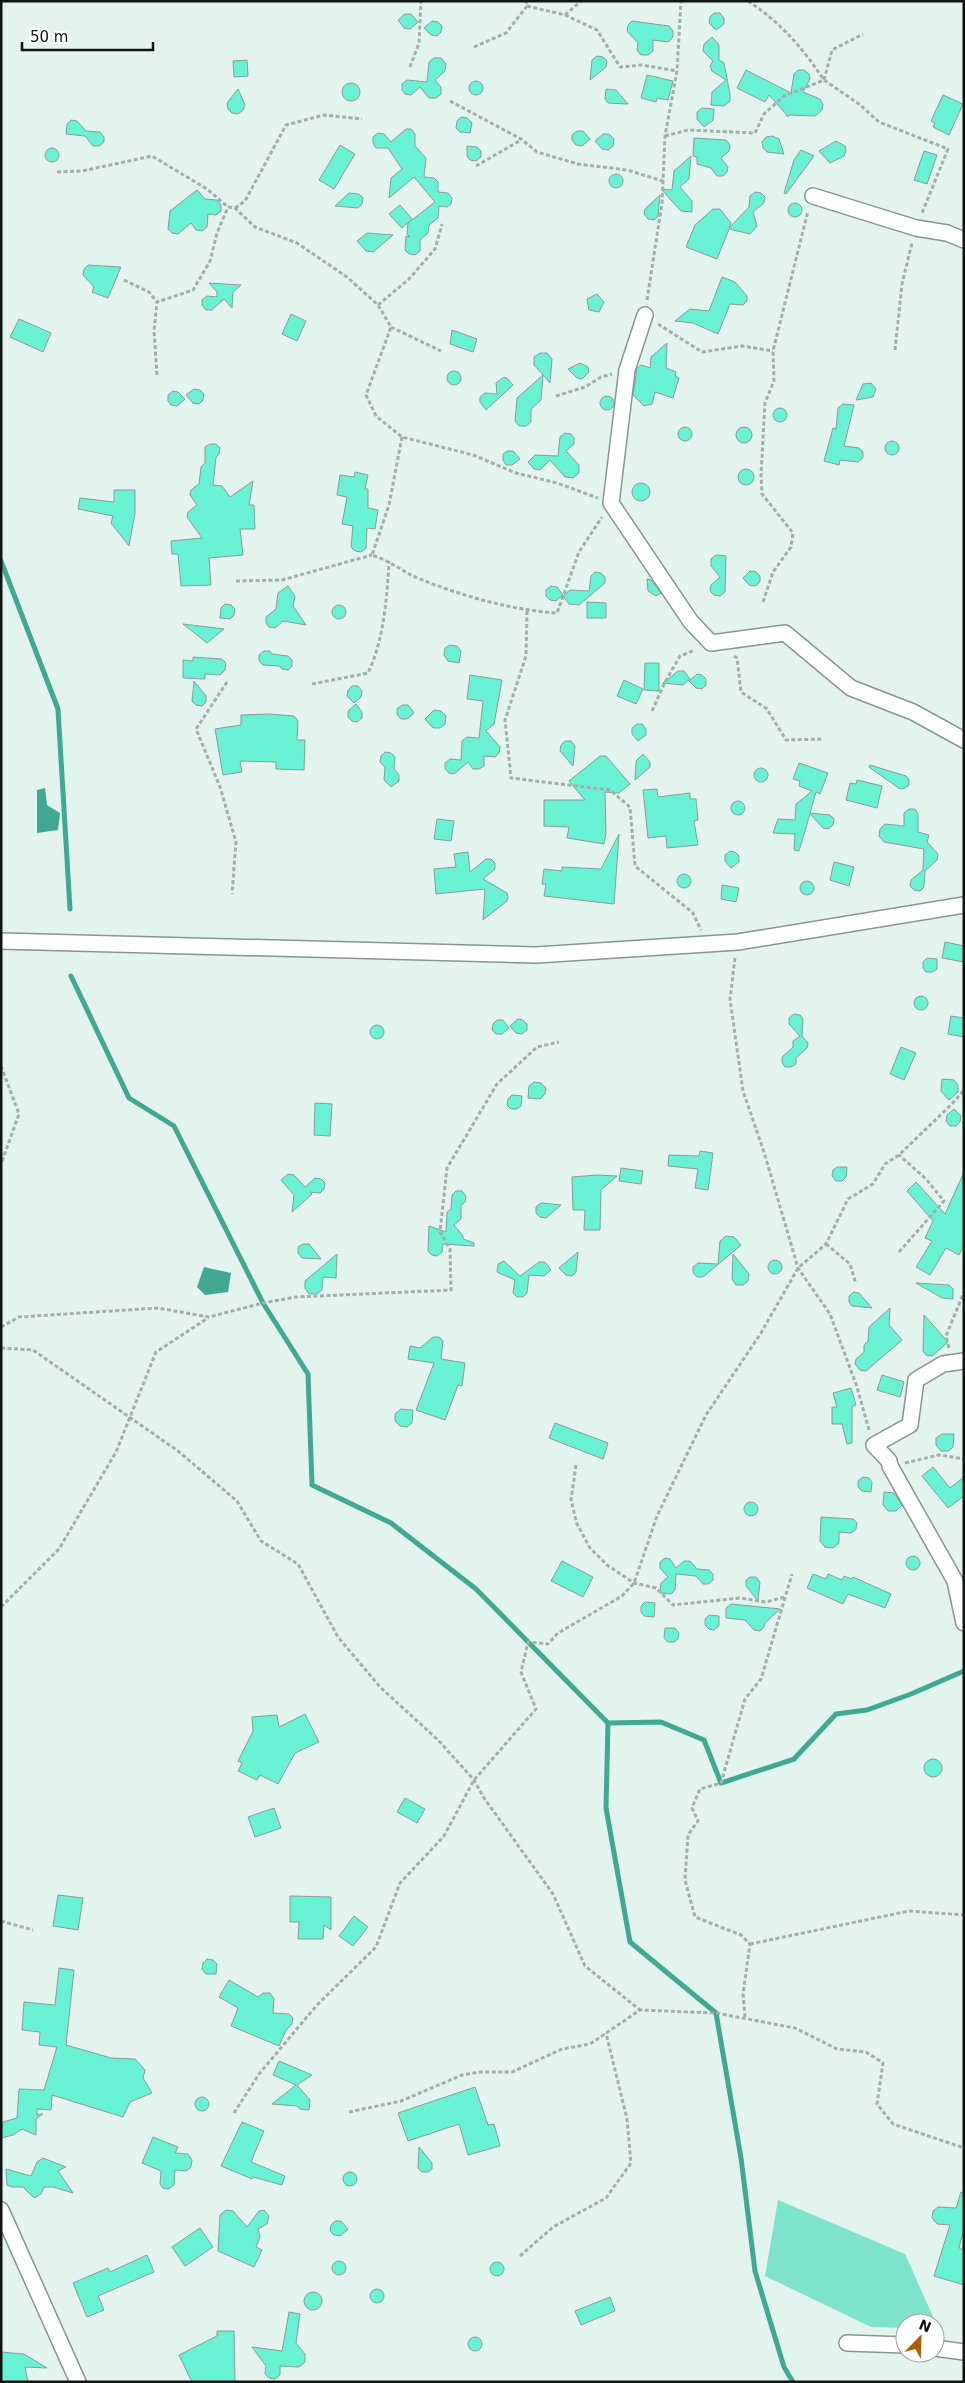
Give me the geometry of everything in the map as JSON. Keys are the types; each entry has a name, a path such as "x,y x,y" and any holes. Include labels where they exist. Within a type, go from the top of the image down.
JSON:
{"street":[{"path":"813,196 916,228 937,230 964,240"},
{"path":"645,315 627,370 611,503 691,622 711,643 785,633 851,688 913,712 964,740"},
{"path":"1,941 536,955 738,942 964,905"},
{"path":"958,1361 943,1364 916,1380 910,1425 874,1445 890,1461 890,1466 954,1581 964,1623"},
{"path":"1,2210 78,2382"},
{"path":"847,2343 895,2345"},
{"path":"945,2349 964,2352"}],"path":[{"path":"410,68 419,43 421,1"},
{"path":"474,47 506,34 527,6 526,1"},
{"path":"565,15 581,1"},
{"path":"681,1 682,15 678,72 664,136 661,216 645,315 673,336 702,352 742,346 773,351"},
{"path":"748,1 770,16 802,48 824,80 859,104 879,122 948,149 916,228 902,284 895,350"},
{"path":"527,6 565,15 597,30 620,67 642,65 678,72"},
{"path":"824,80 832,50 864,34"},
{"path":"664,136 688,130 755,133 764,114 784,96 824,80"},
{"path":"450,101 521,139 538,152 578,164 627,170 663,182"},
{"path":"235,208 245,201 286,125 324,114 362,119"},
{"path":"476,166 521,139"},
{"path":"57,172 82,171 152,156 207,189 228,207 235,208 255,227 297,243 347,277 378,305 391,327 441,350"},
{"path":"763,602 773,572 791,546 793,533 762,494 765,403 774,380 773,351 804,223 813,196"},
{"path":"157,302 194,290 210,261 217,233 228,207"},
{"path":"378,305 409,279 435,249 442,224"},
{"path":"124,280 149,292 157,302 154,331 157,375"},
{"path":"236,581 282,580 372,556 389,560 418,579 527,611 556,613 580,552 611,503 557,483 516,473 473,454 402,437 376,416 366,395 391,327"},
{"path":"556,396 585,387 601,377 627,370"},
{"path":"372,556 389,505 402,437"},
{"path":"312,684 368,673 378,652 388,585 389,560"},
{"path":"527,611 526,656 505,720 511,778 610,790 630,807 635,866 693,913 708,944"},
{"path":"652,711 665,682 680,656 711,643 737,658 741,692 767,709 786,740 822,739"},
{"path":"227,682 196,729 220,787 236,842 232,894"},
{"path":"738,942 730,999 743,1091 764,1152 798,1268 830,1314 857,1387 874,1445"},
{"path":"1,1607 59,1549 116,1452 156,1352 208,1317 263,1303 296,1298 451,1290 450,1249 440,1232 447,1168 497,1084 537,1047 559,1042"},
{"path":"1,1066 19,1114 1,1164"},
{"path":"234,2114 260,2074 317,2006 376,1947 400,1884 444,1836 474,1780 536,1709 521,1672 528,1642 548,1644 558,1633 622,1596 634,1583 657,1516 706,1415 761,1333 798,1268 826,1244 848,1199 873,1184 885,1164 899,1155 964,1090"},
{"path":"899,1155 926,1179 944,1201 899,1252"},
{"path":"826,1244 850,1264 856,1284"},
{"path":"958,1361 946,1336 964,1292"},
{"path":"1,1327 19,1317 158,1308 208,1317"},
{"path":"1,1348 33,1350 178,1451 237,1501 261,1541 298,1564 338,1636 380,1687 438,1740 474,1780 489,1806 552,1894 585,1966 640,2010"},
{"path":"890,1466 940,1455 964,1459"},
{"path":"576,1465 571,1500 577,1524 590,1548 607,1565 634,1583 656,1588 673,1605 740,1598 766,1602 785,1597"},
{"path":"750,1944 741,1935 695,1916 685,1880 688,1835 698,1821 692,1808 700,1789 721,1783 745,1699 761,1679 792,1574"},
{"path":"750,1944 909,1911 964,1915"},
{"path":"1,1921 33,1930"},
{"path":"745,2017 743,1994 750,1944"},
{"path":"349,2112 401,2101 462,2076 479,2072 512,2072 562,2049 590,2044 640,2010 679,2010 745,2017 795,2028 837,2049 866,2052 883,2063 876,2104 893,2124 964,2148"},
{"path":"520,2256 553,2227 606,2198 631,2163 627,2119 606,2033"}],"shaded area":[{"path":"45,788 47,805 60,813 58,830 37,833 37,790"},
{"path":"204,1267 231,1273 228,1292 205,1295 197,1287"},
{"path":"778,2200 905,2254 931,2313 895,2313 895,2328 871,2327 765,2276"}],"building":[{"path":"714,13 720,13 724,18 724,24 716,30 709,23 710,17"},
{"path":"405,14 411,14 418,22 410,29 404,28 398,20"},
{"path":"432,21 438,22 442,26 441,32 437,36 431,35 424,28"},
{"path":"632,21 669,26 673,31 673,37 668,42 653,40 653,51 648,55 641,55 637,50 638,43 627,31 628,25"},
{"path":"712,37 719,45 719,60 724,63 730,94 730,101 724,106 711,105 712,92 726,80 712,71 710,66 713,61 703,51 704,44"},
{"path":"597,56 603,57 607,61 606,67 590,80 592,60"},
{"path":"434,58 441,58 446,64 445,71 435,80 441,87 441,94 436,98 429,98 420,87 411,95 405,94 402,90 402,84 407,80 427,82 429,62"},
{"path":"247,60 248,76 234,77 233,61"},
{"path":"746,70 791,93 794,74 798,70 804,70 809,74 810,79 803,92 820,99 823,104 822,110 815,116 790,115 787,117 769,95 765,102 737,88"},
{"path":"647,75 673,81 668,100 657,98 656,102 641,98"},
{"path":"473,81 479,81 483,88 479,95 473,95 469,91 469,85"},
{"path":"351,83 357,86 360,92 357,98 351,101 345,98 342,92 345,86"},
{"path":"238,89 245,105 238,114 232,113 228,109 227,103"},
{"path":"606,89 616,90 628,104 608,103 605,99"},
{"path":"943,95 963,104 949,135 933,127 935,123 931,121"},
{"path":"702,108 714,109 713,120 704,127 697,119 697,112"},
{"path":"461,117 467,118 472,123 470,133 460,132 456,128 457,121"},
{"path":"71,120 77,121 86,131 100,132 104,137 104,142 99,146 93,146 85,136 66,134 67,124"},
{"path":"406,129 411,129 415,134 415,146 426,158 424,177 434,178 438,182 438,192 448,193 452,198 451,204 447,207 439,206 438,218 429,225 428,233 420,240 420,251 415,255 409,254 405,250 406,236 410,237 407,234 408,223 435,202 414,177 389,198 391,178 402,169 388,148 376,148 373,143 373,137 378,133 384,134 391,142"},
{"path":"577,131 583,131 590,139 582,146 576,145 572,140 572,135"},
{"path":"603,134 609,134 614,139 613,146 608,150 602,149 595,141"},
{"path":"772,136 779,139 784,154 767,152 763,148 762,142 766,137"},
{"path":"694,138 726,140 730,145 729,151 721,158 728,167 727,172 723,176 717,176 711,168 697,164 697,157 693,156"},
{"path":"836,141 845,146 846,151 844,156 830,163 819,151"},
{"path":"340,145 355,154 334,189 319,180"},
{"path":"467,146 477,147 481,151 481,157 476,161 470,160 467,156"},
{"path":"49,148 55,148 59,155 55,162 49,162 45,158 45,152"},
{"path":"801,150 814,156 786,194 784,193 794,160"},
{"path":"924,151 937,155 927,184 914,180"},
{"path":"691,156 689,179 680,187 692,201 692,212 681,211 661,189 672,190 674,171"},
{"path":"613,174 619,174 623,181 619,188 613,188 609,184 609,178"},
{"path":"197,190 205,199 217,200 221,205 221,211 216,215 208,214 207,227 202,231 196,230 191,223 178,234 172,233 168,229 170,211"},
{"path":"755,192 761,193 765,197 764,203 753,212 757,226 750,234 729,229 717,259 686,247 695,225 713,209 720,209 731,223 729,228 749,207 750,196"},
{"path":"349,193 359,194 363,198 362,204 358,208 335,206"},
{"path":"660,195 658,216 654,220 648,219 644,214 645,209"},
{"path":"792,203 798,203 802,210 798,217 792,217 788,213 788,207"},
{"path":"400,205 412,219 402,228 389,214"},
{"path":"367,233 393,235 373,252 366,251 357,241"},
{"path":"88,265 121,267 108,298 92,292 94,287 83,275 84,269"},
{"path":"722,277 735,282 747,296 747,301 743,305 730,304 718,334 693,323 675,321 690,309 709,311"},
{"path":"209,283 241,285 233,292 232,308 224,299 212,310 206,310 202,305 202,300 207,296 217,297 217,292"},
{"path":"597,294 604,302 599,312 589,310 587,299"},
{"path":"291,314 306,321 297,341 282,334"},
{"path":"19,319 51,333 43,352 10,337"},
{"path":"452,330 477,339 473,352 450,344"},
{"path":"667,343 666,368 676,372 675,376 679,378 673,398 655,392 652,404 644,406 633,395 637,368 641,365 650,368 651,357"},
{"path":"540,353 547,353 552,359 550,383 534,365 534,357"},
{"path":"580,363 588,367 589,372 582,379 577,378 568,369"},
{"path":"451,371 457,371 461,378 457,385 451,385 447,381 447,375"},
{"path":"543,375 541,400 531,409 531,422 526,426 519,426 515,421 517,398"},
{"path":"504,377 513,385 486,410 480,402 480,397 485,393 497,394 496,383"},
{"path":"871,383 876,389 873,397 856,400 863,384"},
{"path":"194,389 200,390 204,394 203,400 199,404 193,403 186,395"},
{"path":"173,391 178,392 185,399 177,406 171,405 168,401 168,395"},
{"path":"604,396 610,396 614,403 610,410 604,410 600,406 600,400"},
{"path":"843,404 854,405 844,446 859,448 863,452 863,458 858,462 840,460 839,465 824,461 833,428 836,429 838,408"},
{"path":"777,408 783,408 787,415 783,422 777,422 773,418 773,412"},
{"path":"682,427 688,427 692,434 688,441 682,441 678,437 678,431"},
{"path":"741,427 747,427 752,432 750,441 741,443 736,438 736,432"},
{"path":"565,433 571,434 574,438 574,444 566,451 579,465 579,473 573,478 565,477 550,460 540,470 534,469 528,462 535,455 558,456 560,437"},
{"path":"889,441 895,441 899,448 895,455 889,455 885,451 885,445"},
{"path":"210,444 216,444 220,448 219,454 216,457 213,485 222,486 230,497 253,481 249,505 254,505 255,529 240,529 243,555 209,558 211,585 181,586 178,554 172,554 171,541 202,538 187,517 188,512 197,505 190,495 191,490 199,484 201,467 205,463 205,447"},
{"path":"507,451 513,451 520,459 512,465 506,465 503,460 503,454"},
{"path":"743,469 749,469 754,474 752,483 743,485 738,480 738,474"},
{"path":"355,472 368,475 365,489 368,489 368,508 378,510 375,529 367,528 366,548 361,552 355,551 351,547 353,526 342,524 347,497 337,495 340,475 354,477"},
{"path":"637,483 645,483 650,488 648,499 637,501 632,496 632,488"},
{"path":"114,490 135,490 135,513 129,546 111,523 113,516 78,509 80,498 114,502"},
{"path":"716,555 726,556 725,592 720,596 714,595 710,591 711,585 720,577 711,566 711,559"},
{"path":"750,571 756,572 760,576 760,582 755,586 749,585 743,578"},
{"path":"595,572 601,573 605,577 605,583 579,605 569,604 563,596 570,590 589,591 591,576"},
{"path":"647,579 651,580 661,593 656,596 648,591"},
{"path":"288,586 295,596 293,606 306,625 283,621 275,628 269,627 266,623 266,617 276,609 278,593"},
{"path":"551,586 557,587 563,595 556,601 550,600 546,596 546,590"},
{"path":"587,602 606,603 606,618 587,618"},
{"path":"225,604 231,605 235,609 234,615 230,619 220,618 221,608"},
{"path":"336,605 342,605 346,612 342,619 336,619 332,615 332,609"},
{"path":"183,624 224,629 207,643"},
{"path":"450,645 457,646 461,651 459,663 448,661 444,655 445,648"},
{"path":"264,651 288,656 292,660 292,666 288,670 282,669 279,666 263,665 259,661 259,655"},
{"path":"193,657 222,659 226,663 225,670 220,675 205,674 205,679 183,678 183,660 193,661"},
{"path":"645,663 659,663 659,691 644,690"},
{"path":"678,671 684,671 690,679 683,685 663,683"},
{"path":"697,674 702,675 706,679 706,685 702,689 696,688 689,681"},
{"path":"470,675 502,680 494,724 486,731 500,747 499,753 495,757 484,756 484,766 479,769 473,769 468,762 454,774 449,773 445,769 445,763 450,759 461,760 462,741 467,737 479,738 483,701 467,699"},
{"path":"624,680 643,689 636,704 617,696"},
{"path":"194,681 206,696 206,702 202,706 196,705 192,701"},
{"path":"352,686 358,686 362,691 361,697 354,703 347,696 348,690"},
{"path":"356,704 362,712 362,718 357,722 352,721 348,717 348,711"},
{"path":"402,705 408,705 414,713 407,719 401,719 397,714 397,709"},
{"path":"434,710 441,711 446,716 445,724 440,728 433,728 425,719"},
{"path":"269,714 294,716 298,721 297,740 305,740 304,770 276,769 276,762 240,761 242,772 223,775 215,729 241,725 241,715"},
{"path":"637,724 642,724 646,729 646,735 638,741 632,734 632,728"},
{"path":"565,741 571,741 575,746 573,766 560,751 561,745"},
{"path":"385,752 391,753 395,757 394,769 399,775 399,781 391,787 384,780 385,767 380,762 381,756"},
{"path":"643,754 650,762 650,767 635,780 636,761"},
{"path":"600,756 606,756 630,784 619,793 605,792 606,833 604,844 567,838 569,827 544,826 544,800 585,800 569,781"},
{"path":"799,763 828,773 820,794 816,792 810,813 830,815 834,819 833,825 828,829 823,828 810,814 799,851 794,850 795,834 773,833 778,819 795,820 796,804 812,791 799,786 800,781 793,779"},
{"path":"870,765 906,776 909,780 909,785 900,789 869,767"},
{"path":"758,768 764,768 768,775 764,782 758,782 754,778 754,772"},
{"path":"857,780 882,786 877,808 846,800 850,783 856,784"},
{"path":"657,789 658,797 690,793 690,799 696,799 698,820 694,821 698,845 667,848 666,836 648,838 643,790"},
{"path":"735,801 741,801 745,808 741,815 735,815 731,811 731,805"},
{"path":"909,809 915,809 918,814 918,832 929,835 927,842 938,854 937,860 925,871 924,887 920,891 914,890 910,886 911,880 923,870 924,849 884,842 879,836 880,829 885,824 904,826 904,813"},
{"path":"437,819 454,821 451,841 434,839"},
{"path":"619,834 614,904 544,896 546,884 542,884 544,869 562,871 562,867 601,869"},
{"path":"730,851 735,852 739,856 739,862 731,868 725,861 725,855"},
{"path":"468,852 470,872 486,859 491,859 495,863 495,869 483,879 507,893 508,897 507,901 483,920 485,889 436,894 434,869 456,867 454,854"},
{"path":"834,862 854,867 849,886 830,880"},
{"path":"681,874 687,874 691,881 687,888 681,888 677,884 677,878"},
{"path":"804,881 810,881 814,888 810,895 804,895 800,891 800,885"},
{"path":"722,885 739,888 736,902 721,899"},
{"path":"945,942 964,946 964,962 942,958"},
{"path":"927,958 937,959 937,969 932,972 926,972 923,968 923,962"},
{"path":"918,996 924,996 928,1003 924,1010 918,1010 914,1006 914,1000"},
{"path":"794,1014 800,1015 803,1019 802,1036 808,1043 807,1048 796,1058 796,1064 791,1067 785,1067 782,1057 793,1047 793,1041 800,1036 789,1024 789,1018"},
{"path":"951,1016 964,1018 964,1037 948,1034"},
{"path":"518,1019 523,1020 527,1024 527,1030 522,1034 516,1033 510,1026"},
{"path":"497,1020 503,1020 509,1028 502,1034 496,1034 492,1030 493,1024"},
{"path":"374,1025 380,1025 384,1032 380,1039 374,1039 370,1035 370,1029"},
{"path":"901,1047 916,1053 904,1080 890,1074"},
{"path":"942,1079 954,1080 958,1085 958,1092 949,1100 941,1091"},
{"path":"534,1082 541,1083 546,1088 545,1094 540,1099 528,1098 529,1086"},
{"path":"512,1095 522,1096 521,1106 517,1109 511,1109 507,1105 508,1099"},
{"path":"315,1103 332,1104 330,1136 314,1135"},
{"path":"954,1109 961,1116 960,1122 956,1126 950,1126 946,1121 947,1115"},
{"path":"700,1151 713,1153 708,1190 695,1188 698,1169 668,1166 669,1155 699,1156"},
{"path":"837,1167 847,1167 846,1177 842,1181 836,1181 832,1176 833,1170"},
{"path":"621,1168 643,1171 641,1184 619,1181"},
{"path":"964,1172 964,1245 959,1255 946,1248 930,1275 916,1267 932,1241 925,1238 933,1221 907,1191 916,1182 945,1214"},
{"path":"288,1174 294,1175 305,1187 315,1178 321,1179 325,1183 324,1189 320,1193 310,1192 312,1194 292,1212 294,1195 281,1180"},
{"path":"617,1176 601,1190 600,1230 584,1230 585,1210 573,1210 572,1177"},
{"path":"456,1191 462,1191 466,1196 465,1202 461,1205 461,1219 454,1225 463,1236 463,1239 474,1243 474,1246 443,1244 442,1252 437,1256 432,1255 428,1251 429,1226 446,1232 447,1212 451,1209 452,1195"},
{"path":"541,1203 561,1205 546,1218 540,1217 536,1213 536,1207"},
{"path":"726,1236 734,1237 741,1245 703,1277 697,1277 693,1273 693,1267 698,1263 718,1264 720,1241"},
{"path":"303,1244 309,1244 321,1259 302,1258 298,1253 298,1247"},
{"path":"578,1252 576,1272 572,1276 566,1275 559,1268"},
{"path":"337,1254 336,1278 323,1277 322,1290 317,1294 309,1294 305,1288 305,1281"},
{"path":"733,1254 749,1274 748,1281 743,1285 736,1285 732,1279"},
{"path":"772,1260 778,1260 782,1267 778,1274 772,1274 768,1270 768,1264"},
{"path":"504,1261 520,1276 539,1262 545,1262 551,1270 544,1276 529,1275 527,1293 523,1297 517,1297 513,1293 515,1280 497,1272 498,1264"},
{"path":"916,1283 949,1285 953,1289 953,1299 942,1298"},
{"path":"854,1292 859,1293 872,1308 852,1306 849,1302 849,1296"},
{"path":"890,1308 889,1325 902,1340 866,1371 860,1370 855,1364 856,1359 864,1352 864,1345 868,1341 869,1327"},
{"path":"924,1315 948,1342 932,1356 926,1355 923,1351"},
{"path":"433,1337 439,1337 443,1341 441,1359 465,1363 462,1386 458,1385 445,1420 416,1410 434,1363 408,1359 410,1346 420,1348"},
{"path":"882,1375 904,1382 900,1397 877,1390"},
{"path":"851,1388 856,1405 852,1406 852,1443 847,1444 842,1424 832,1424 832,1407 837,1407 833,1393"},
{"path":"401,1409 413,1410 412,1423 407,1427 400,1426 395,1421 395,1414"},
{"path":"555,1423 608,1443 603,1459 549,1438"},
{"path":"942,1434 954,1434 953,1447 948,1451 941,1451 936,1445 936,1438"},
{"path":"933,1467 950,1488 964,1477 964,1496 948,1508 922,1476"},
{"path":"863,1477 869,1478 872,1482 871,1492 862,1491 858,1487 858,1481"},
{"path":"884,1492 894,1493 902,1505 896,1511 888,1511 883,1505"},
{"path":"748,1502 754,1502 758,1509 754,1516 748,1516 744,1512 744,1506"},
{"path":"821,1517 853,1519 857,1523 856,1529 851,1533 839,1532 839,1543 833,1548 825,1547 820,1541"},
{"path":"910,1556 916,1556 920,1563 916,1570 910,1570 906,1566 906,1560"},
{"path":"665,1558 670,1559 676,1568 684,1561 690,1561 697,1569 709,1570 713,1574 713,1580 708,1584 703,1584 696,1576 676,1574 675,1590 671,1594 660,1593 661,1583 668,1577 660,1568 660,1562"},
{"path":"562,1561 593,1577 583,1597 551,1581"},
{"path":"813,1574 826,1579 828,1574 842,1580 844,1576 852,1579 853,1577 891,1594 885,1608 848,1594 843,1604 807,1588"},
{"path":"750,1577 756,1577 760,1582 758,1601 746,1586 746,1580"},
{"path":"645,1602 655,1603 654,1617 644,1616 641,1612 641,1606"},
{"path":"731,1604 780,1609 765,1623 760,1631 754,1630 745,1620 726,1618 726,1608"},
{"path":"709,1615 719,1616 719,1626 714,1630 709,1629 705,1625 705,1619"},
{"path":"665,1628 675,1628 679,1633 678,1639 674,1642 668,1642 664,1638"},
{"path":"305,1714 319,1742 295,1753 278,1784 260,1775 257,1780 238,1771 242,1763 238,1761 253,1731 252,1717 277,1715 279,1727"},
{"path":"929,1759 937,1759 942,1764 940,1775 929,1777 924,1772 924,1764"},
{"path":"405,1798 425,1809 417,1823 397,1812"},
{"path":"274,1808 281,1828 255,1837 248,1817"},
{"path":"58,1895 83,1898 78,1930 53,1926"},
{"path":"290,1896 331,1897 331,1930 324,1925 323,1939 298,1939 299,1922 290,1922"},
{"path":"354,1916 368,1927 353,1946 339,1936"},
{"path":"207,1959 213,1960 217,1964 216,1974 206,1974 202,1969 203,1963"},
{"path":"59,1968 74,1970 66,2045 111,2058 135,2059 145,2070 143,2078 152,2093 130,2102 123,2117 52,2095 51,2110 37,2109 37,2115 43,2114 36,2119 36,2135 22,2129 13,2135 1,2138 3,2122 17,2118 19,2089 44,2090 57,2047 39,2045 40,2032 22,2030 24,2002 55,2005"},
{"path":"229,1980 258,1997 263,1993 270,1993 274,1999 273,2013 289,2014 293,2018 292,2024 286,2030 279,2046 231,2026 238,2008 219,1997"},
{"path":"279,2061 312,2075 297,2085 310,2100 309,2110 300,2109 297,2106 272,2104 296,2085 273,2075"},
{"path":"475,2087 488,2125 494,2124 500,2146 468,2155 459,2124 408,2141 398,2113"},
{"path":"199,2097 205,2097 209,2104 205,2111 199,2111 195,2107 195,2101"},
{"path":"242,2122 264,2131 251,2162 285,2176 282,2185 253,2177 252,2179 221,2166"},
{"path":"153,2137 178,2147 175,2153 188,2154 192,2160 191,2167 186,2171 175,2170 174,2185 169,2189 163,2188 160,2184 161,2171 142,2163"},
{"path":"419,2147 432,2163 432,2169 428,2172 422,2172 418,2168"},
{"path":"43,2158 66,2167 58,2171 73,2193 53,2187 44,2187 41,2194 34,2198 23,2187 7,2185 6,2169 31,2176 37,2162"},
{"path":"347,2172 353,2172 357,2179 353,2186 347,2186 343,2182 343,2176"},
{"path":"961,2192 964,2193 964,2229 959,2248 964,2250 964,2285 934,2276 950,2225 937,2224 932,2218 933,2211 938,2207 956,2208"},
{"path":"226,2210 233,2211 247,2227 259,2211 264,2210 269,2216 267,2224 258,2229 260,2237 256,2247 262,2250 254,2267 218,2251 220,2215"},
{"path":"335,2221 341,2221 348,2229 340,2236 334,2235 330,2231 331,2225"},
{"path":"200,2228 213,2247 185,2266 172,2247"},
{"path":"147,2255 154,2272 98,2296 104,2310 87,2317 73,2283 108,2268 110,2272"},
{"path":"336,2261 342,2261 346,2268 342,2275 336,2275 332,2271 332,2265"},
{"path":"494,2262 500,2262 504,2269 500,2276 494,2276 490,2272 490,2266"},
{"path":"374,2289 380,2289 384,2296 380,2303 374,2303 370,2299 370,2293"},
{"path":"313,2292 319,2295 322,2301 319,2307 313,2310 307,2307 304,2301 307,2295"},
{"path":"610,2297 615,2311 581,2325 575,2311"},
{"path":"289,2312 300,2314 296,2343 305,2354 305,2362 299,2367 280,2366 280,2375 275,2379 269,2378 265,2374 266,2366 252,2347 282,2351"},
{"path":"217,2331 234,2331 235,2382 192,2382 179,2355 217,2336"},
{"path":"472,2337 478,2337 482,2344 478,2351 472,2351 468,2347 468,2341"},
{"path":"1,2352 24,2354 47,2368 25,2367 28,2382 1,2382"}],"waterway":[{"path":"1,561 58,709 70,909"},
{"path":"71,976 129,1098 174,1126 263,1303 308,1374 312,1485 391,1523 476,1589 608,1723 606,1808 630,1942 716,2013 741,2158 755,2271 784,2367 793,2382"},
{"path":"608,1723 661,1722 704,1740 721,1783 794,1759 836,1714 867,1710 911,1694 964,1671"}]}
